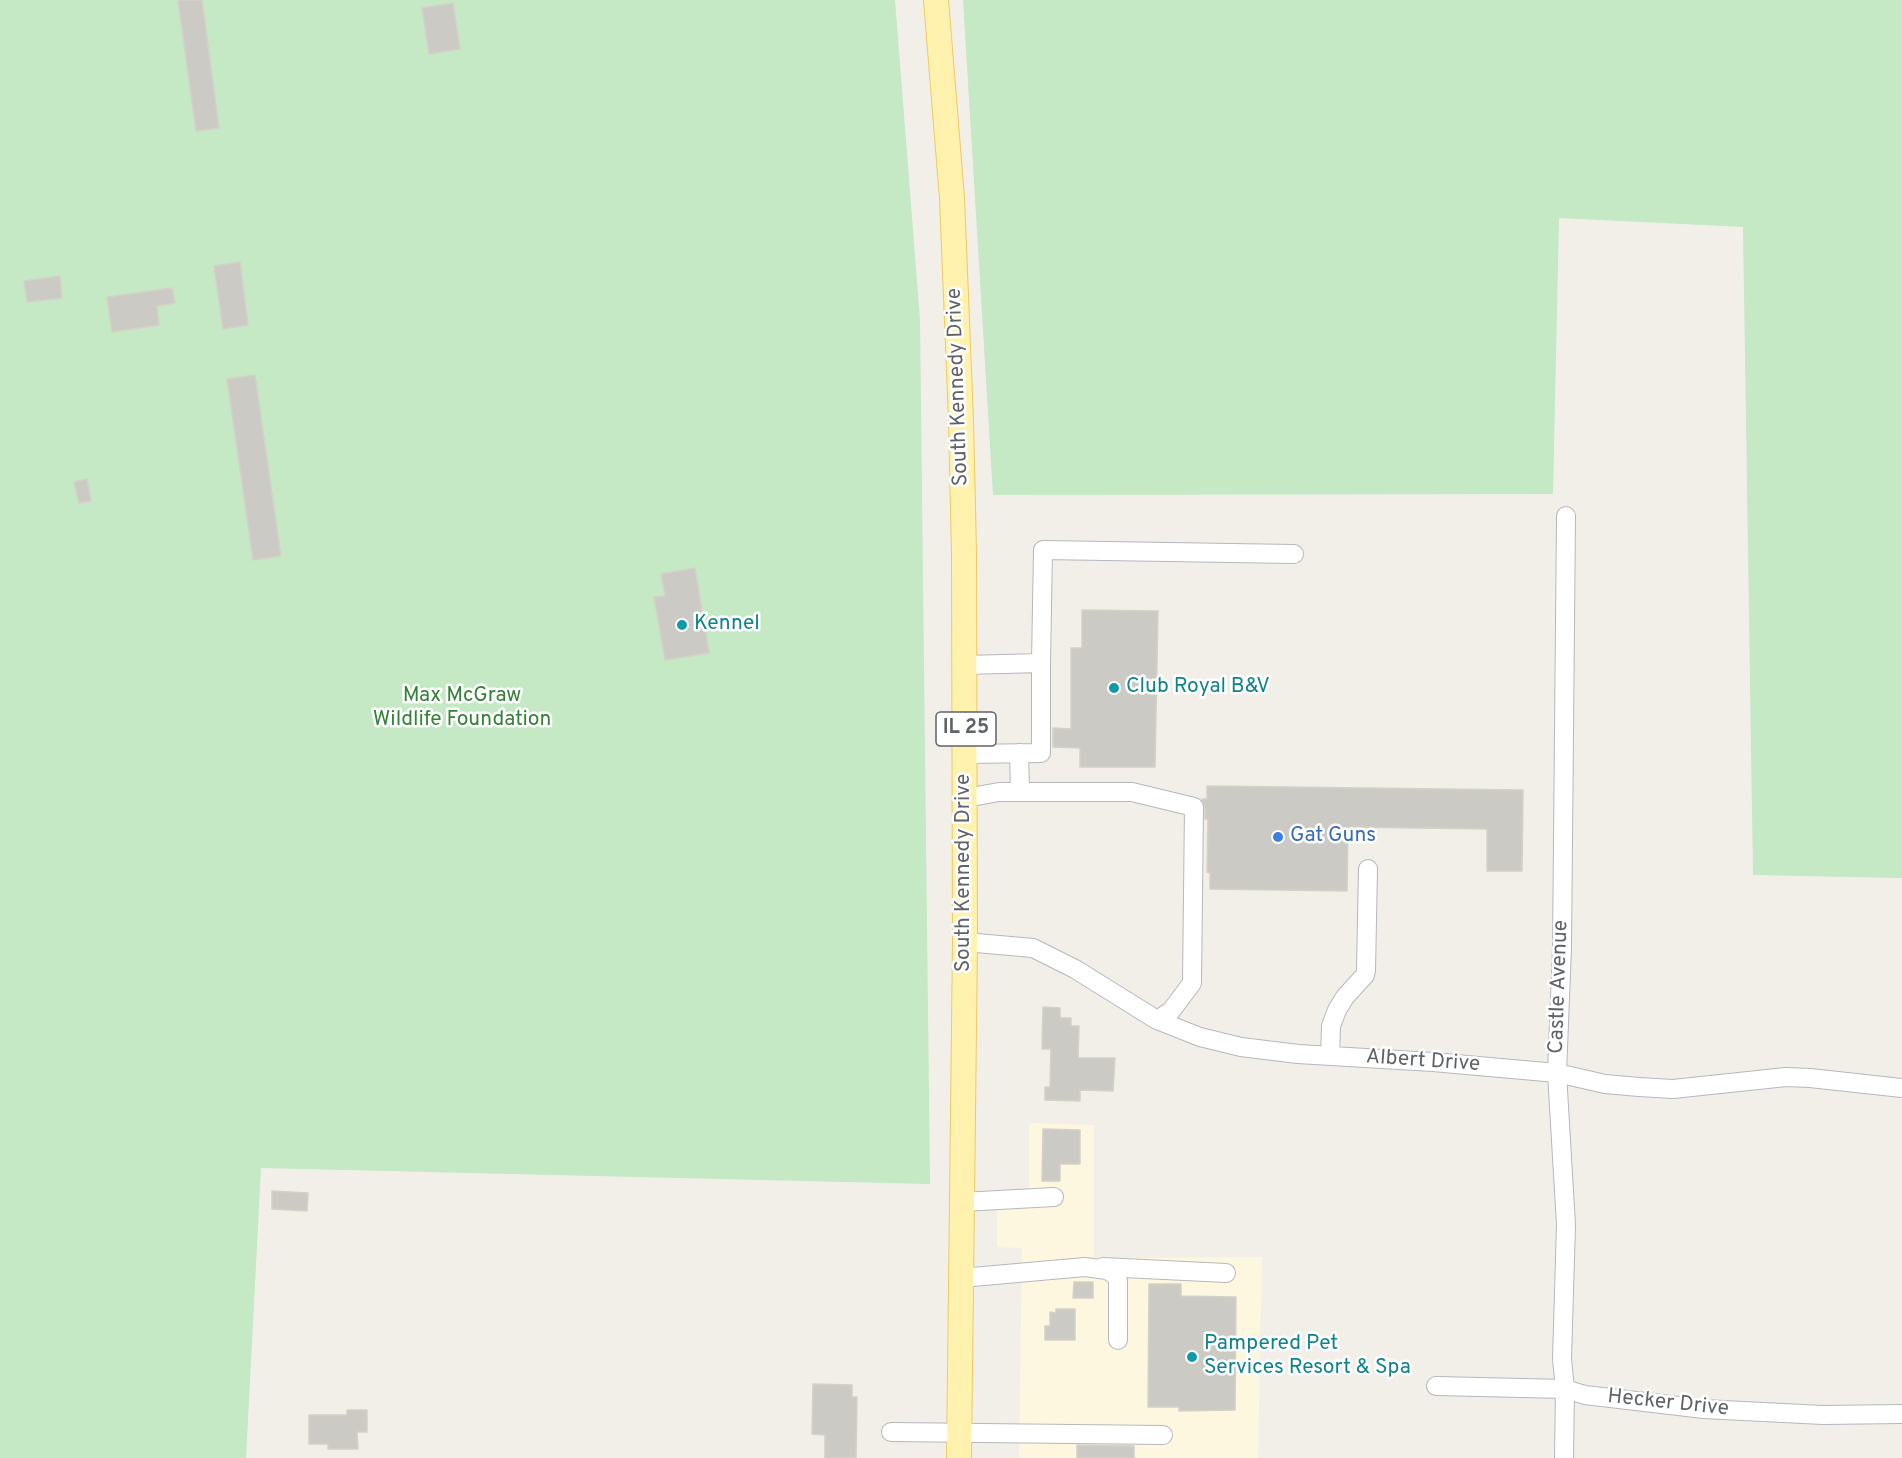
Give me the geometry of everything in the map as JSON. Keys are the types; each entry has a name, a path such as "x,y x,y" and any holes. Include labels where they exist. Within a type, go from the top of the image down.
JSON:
{"main road":[{"name":"South Kennedy Drive","path":"936,0 952,198 965,664 965,942 959,1458"}],"street":[{"name":"Castle Avenue","path":"1564,1458 1565,1389 1562,1359 1566,1225 1557,1073 1562,948 1566,516"},
{"path":"966,754 1041,753 1043,550 1294,554"},
{"path":"965,664 1041,663"},
{"path":"1019,753 1020,792"},
{"path":"966,798 999,792 1132,792 1194,807 1192,983 1171,1011 1157,1020"},
{"path":"1330,1056 1331,1026 1337,1010 1345,997 1365,975 1368,869"},
{"name":"Albert Drive","path":"965,942 1033,948 1075,969 1157,1020 1220,1043 1269,1051 1557,1073 1605,1084 1639,1088 1672,1089 1786,1077 1810,1077 1902,1088"},
{"path":"962,1202 1054,1197"},
{"path":"961,1278 1092,1267 1226,1273"},
{"path":"1092,1267 1112,1272 1118,1281 1118,1340"},
{"name":"Hecker Drive","path":"1436,1386 1565,1389 1585,1395 1704,1410 1823,1415 1902,1414"},
{"path":"891,1432 1163,1435"}],"shaded area":[{"path":"1029,1123 1094,1125 1094,1258 1262,1257 1258,1458 1019,1458 1022,1248 997,1247 997,1192 1029,1191"}],"green space":[{"name":"Max McGraw Wildlife Foundation","path":"0,0 895,0 920,320 930,1184 261,1168 246,1458 0,1458"},
{"path":"963,0 1902,0 1902,878 1753,875 1743,227 1559,218 1553,494 993,495"}],"building":[{"path":"178,0 202,0 219,128 196,131"},
{"path":"453,3 460,49 429,54 422,8"},
{"path":"240,262 248,325 223,329 214,266"},
{"path":"60,276 62,298 27,302 24,281"},
{"path":"172,288 175,303 157,306 159,325 112,332 107,297"},
{"path":"255,375 281,556 253,560 227,379"},
{"path":"87,479 91,501 79,503 74,482"},
{"name":"Kennel","path":"695,568 709,653 665,660 654,597 665,596 661,574"},
{"name":"Club Royal B&V","path":"1082,610 1158,611 1155,767 1080,767 1080,748 1053,747 1053,728 1071,729 1071,648 1082,648"},
{"name":"Gat Guns","path":"1207,786 1523,790 1522,871 1487,871 1487,829 1348,827 1347,891 1210,889 1210,873 1207,872 1208,819 1205,819 1202,799 1207,799"},
{"path":"1043,1007 1060,1008 1060,1018 1071,1018 1071,1026 1079,1026 1078,1058 1115,1058 1113,1091 1080,1090 1080,1101 1045,1100 1045,1087 1050,1087 1051,1049 1042,1049"},
{"path":"1043,1129 1080,1130 1080,1164 1060,1164 1060,1181 1042,1181"},
{"path":"272,1191 308,1193 307,1211 272,1209"},
{"path":"1074,1282 1093,1282 1093,1298 1073,1298"},
{"name":"Pampered Pet Services Resort & Spa","path":"1149,1284 1181,1284 1181,1296 1236,1297 1235,1410 1179,1411 1179,1407 1148,1407"},
{"path":"1056,1309 1075,1309 1075,1340 1045,1340 1045,1326 1050,1326 1050,1312 1056,1313"},
{"path":"813,1384 852,1385 852,1397 857,1397 856,1458 825,1458 825,1435 812,1434"},
{"path":"347,1410 367,1410 367,1432 357,1432 358,1449 328,1449 328,1444 309,1444 309,1415 347,1415"},
{"path":"1077,1445 1134,1446 1134,1458 1077,1458"}],"place":[{"name":"Kennel","path":"682,625"},
{"name":"Club Royal B&V","path":"1114,688"},
{"name":"Gat Guns","path":"1278,837"},
{"name":"Pampered Pet Services Resort & Spa","path":"1192,1357"}]}
